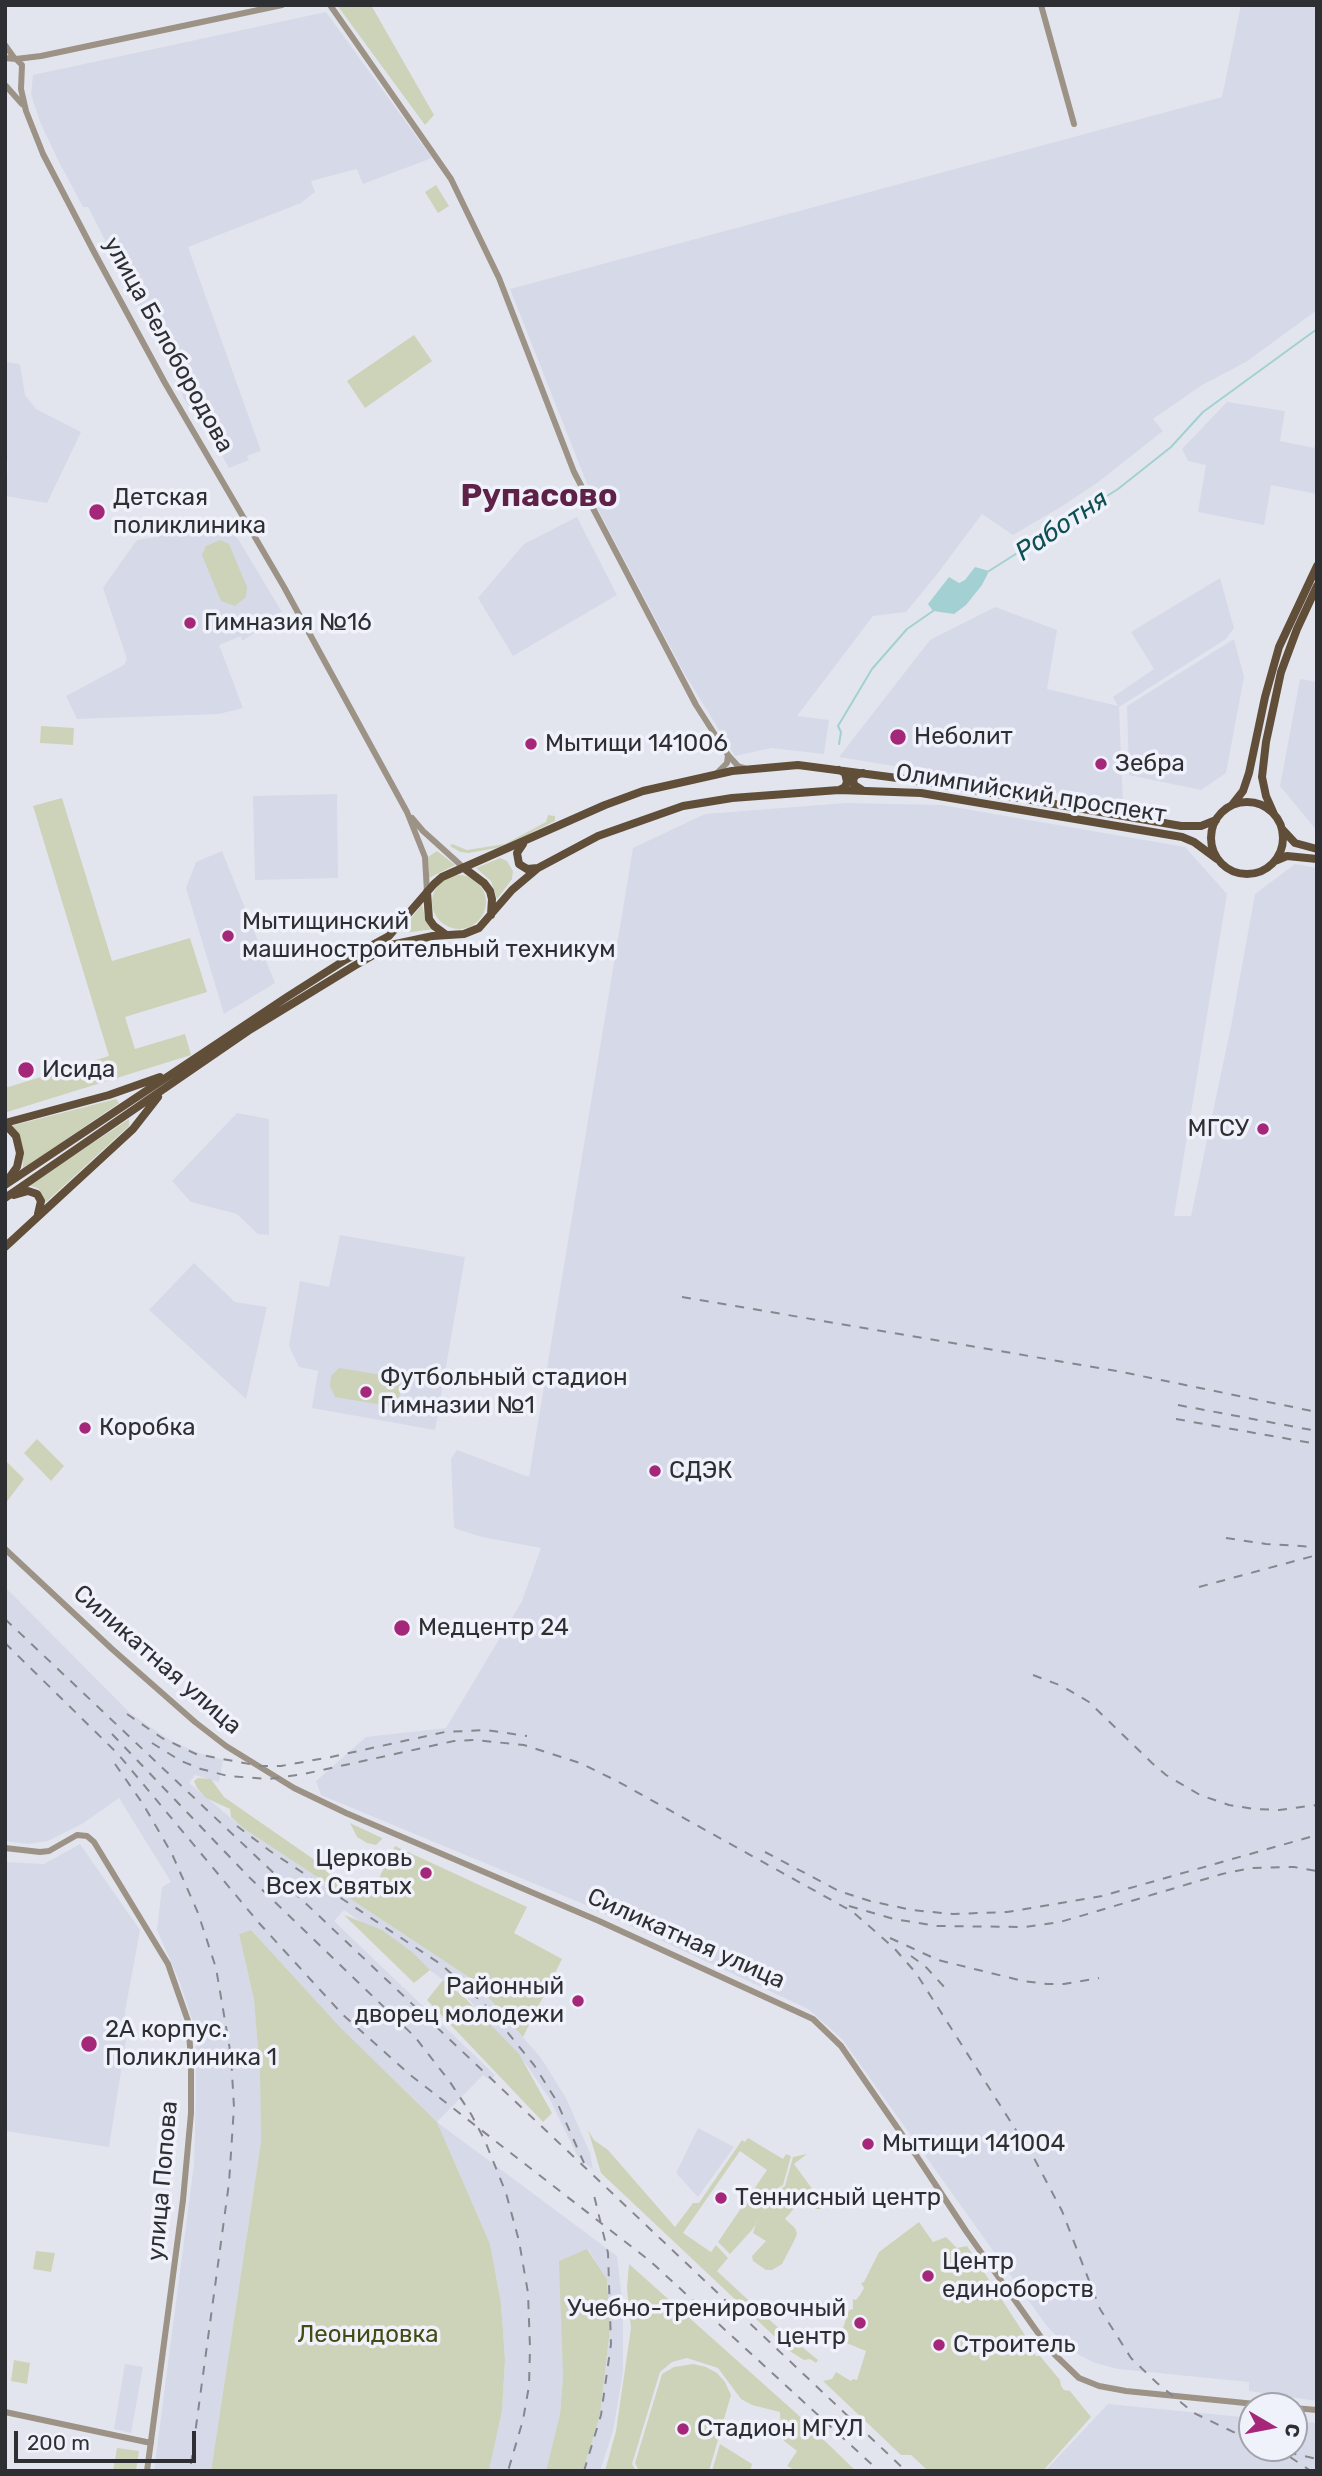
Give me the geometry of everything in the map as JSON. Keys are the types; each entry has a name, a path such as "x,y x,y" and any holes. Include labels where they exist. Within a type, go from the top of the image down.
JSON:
{"main road":[{"path":"1282,828 1282,845 1267,869 1251,873 1230,869 1217,859 1211,839 1216,820 1242,791 1249,773 1279,647 1317,566"},
{"path":"1317,586 1281,671 1268,729 1262,777 1266,796 1282,828 1295,843 1317,849"},
{"name":"Олимпийский проспект","path":"5,1184 345,960 389,936 442,877 643,791 715,774 790,765 863,773 1181,826 1201,826 1216,820"},
{"path":"839,770 845,773 847,782 845,787 839,790"},
{"path":"862,790 853,782 856,775 863,773"},
{"name":"Олимпийский проспект","path":"5,1199 251,1029 391,945 433,936 454,936 480,929 512,890 538,868 598,836 683,807 732,798 839,790 939,795 1182,837 1194,842 1217,859"},
{"path":"1232,805 1252,803 1264,806 1275,814"},
{"path":"525,842 517,853 519,864 527,869 538,868"},
{"path":"1275,860 1287,856 1317,859"},
{"path":"464,868 484,883 489,891 493,908 490,918"},
{"path":"427,892 429,919 440,932 454,936"},
{"path":"5,1184 17,1167 20,1153 16,1136 5,1123 109,1095 171,1073"},
{"path":"5,1247 134,1129 162,1091"},
{"path":"5,1199 23,1191 35,1192 41,1201 41,1210 37,1216"}],"street":[{"path":"5,58 41,56 282,5"},
{"path":"330,5 451,179 499,278 570,463 670,659 727,755 738,766 748,769"},
{"path":"1041,5 1074,124"},
{"name":"улица Белобородова","path":"5,45 22,65 22,92 26,111"},
{"path":"6,86 14,86 28,64 41,56"},
{"name":"улица Белобородова","path":"6,86 16,95 26,111 60,188 157,367 284,587 407,812"},
{"path":"715,774 725,767 727,755"},
{"path":"407,812 423,831 464,868"},
{"path":"407,812 425,857 427,892"},
{"name":"Силикатная улица","path":"5,1549 188,1716 226,1746 294,1788 356,1818 599,1921 813,2019 841,2046 965,2231 1050,2350 1079,2378 1099,2386 1126,2391 1238,2402"},
{"name":"улица Попова","path":"5,1848 49,1851 76,1835 87,1836 96,1845 168,1964 188,2021 191,2059 190,2123 180,2232 147,2471"},
{"path":"5,2412 151,2443"}],"shaded area":[{"path":"1241,5 1317,5 1317,310 1246,362 1202,385 1153,419 1163,431 1097,483 1064,505 1013,535 982,514 906,612 873,616 797,716 829,720 824,754 771,748 735,756 683,671 595,504 510,289 1222,97"},
{"path":"326,12 432,158 363,184 357,169 311,181 315,192 301,203 188,247 261,451 247,456 249,460 229,468 203,420 194,414 184,399 163,345 160,346 154,336 147,316 144,316 88,207 83,207 59,162 40,122 31,94 33,75"},
{"path":"5,362 20,364 25,395 36,409 81,432 47,503 5,496 8,467 5,444"},
{"path":"1227,402 1285,411 1280,441 1314,448 1317,438 1317,494 1271,485 1264,525 1198,512 1206,465 1188,461 1182,449"},
{"path":"577,517 617,595 513,656 478,598 524,544"},
{"name":"Гимназия №16","path":"229,524 282,612 264,620 265,626 242,641 241,636 219,645 243,708 219,714 77,719 66,696 124,665 127,659 103,588 137,540"},
{"path":"975,567 989,571 966,605 954,614 933,611 928,604 949,577 959,583 965,580"},
{"path":"1220,578 1234,628 1226,639 1119,707 1123,804 839,757 930,640 995,607 1057,630 1047,689 1118,706 1113,697 1154,669 1131,632"},
{"path":"1234,639 1244,677 1226,773 1201,790 1129,775 1127,706"},
{"path":"1300,679 1317,682 1317,831 1280,786"},
{"path":"337,794 338,878 255,880 253,796"},
{"path":"846,803 942,805 1185,847 1227,894 1174,1216 1191,1216 1231,1026 1255,894 1295,864 1317,868 1317,2401 1308,2400 1308,2392 1249,2391 1249,2382 1118,2369 1095,2363 1069,2349 1046,2325 842,2039 808,2009 581,1903 321,1795 316,1781 366,1737 446,1728 522,1601 541,1548 482,1537 454,1528 451,1459 457,1450 529,1477 633,848 705,814"},
{"name":"Мытищинский машиностроительный техникум","path":"222,851 275,983 224,1014 186,888 196,862"},
{"path":"237,1113 269,1119 269,1235 258,1234 237,1214 191,1202 172,1181"},
{"path":"340,1235 465,1257 435,1430 312,1408 318,1371 299,1367 289,1346 300,1281 329,1287"},
{"path":"194,1263 235,1302 267,1307 246,1399 149,1310"},
{"path":"5,1587 130,1713 168,1739 196,1752 223,1760 219,1782 195,1775 189,1783 243,1828 473,1980 541,2058 566,2098 590,2153 593,2170 578,2157 549,2098 528,2067 465,1995 344,1910 334,1921 495,2075 490,2080 483,2075 437,2122 341,2028 251,1930 239,1934 254,2000 260,2074 261,2142 211,2471 154,2471 194,2164 196,2040 179,1980 157,1930 162,1887 171,1882 119,1798 82,1824 48,1841 28,1844 5,1841"},
{"path":"80,1844 140,1930 125,2012 126,2040 109,2147 5,2131 5,1862 44,1864"},
{"path":"437,2122 617,2256 623,2307 623,2372 613,2431 600,2471 583,2471 600,2415 610,2329 607,2279 588,2249 560,2261 563,2377 560,2414 546,2471 489,2471 502,2411 505,2360 501,2303 490,2244"},
{"path":"698,2128 734,2147 698,2197 676,2173"},
{"path":"125,2364 143,2367 131,2433 114,2429"},
{"path":"1108,2404 1238,2417 1238,2462 1308,2462 1308,2422 1317,2423 1317,2471 1045,2471"}],"green space":[{"path":"337,5 371,5 434,115 425,125"},
{"path":"436,185 449,206 438,213 425,192"},
{"path":"414,335 432,361 365,408 347,381"},
{"path":"220,540 229,544 247,587 246,597 235,606 221,601 202,555 206,546"},
{"path":"41,726 74,728 73,745 40,743"},
{"path":"62,798 112,961 190,938 207,992 125,1017 135,1049 185,1034 191,1055 7,1112 5,1088 109,1056 33,806"},
{"path":"548,815 555,816 555,821 502,847 469,853 460,852 450,846 452,844 467,850 505,844 546,822"},
{"path":"437,851 455,865 429,878 428,857"},
{"path":"500,858 507,861 513,871 512,879 497,899 491,881 476,868"},
{"path":"459,875 478,883 486,902 478,921 459,929 440,921 432,902 440,883"},
{"path":"422,904 425,918 434,929 404,933 404,928"},
{"path":"116,1099 119,1103 23,1169 22,1144 11,1126"},
{"path":"129,1119 129,1126 45,1203 39,1189 29,1185"},
{"name":"Футбольный стадион Гимназии №1","path":"339,1368 394,1377 401,1386 399,1399 389,1406 335,1397 330,1386 331,1376"},
{"path":"37,1439 64,1466 51,1481 24,1453"},
{"path":"5,1460 24,1479 5,1504"},
{"path":"198,1778 211,1779 224,1797 319,1863 329,1874 371,1894 395,1846 527,1907 514,1933 562,1959 523,2037 473,1980 243,1828 231,1817 230,1809 206,1798 197,1788 194,1781"},
{"path":"350,1823 382,1839 376,1845 367,1843 357,1837"},
{"path":"344,1915 382,1930 412,1952 430,1970 414,1983"},
{"name":"Леонидовка","path":"251,1930 341,2028 437,2122 490,2244 501,2303 505,2360 502,2411 489,2471 211,2471 261,2142 260,2074 254,2000 239,1934"},
{"path":"443,1980 464,1997 519,2054 552,2113 543,2122 427,2000"},
{"path":"588,2130 594,2140 608,2150 675,2227 693,2203 699,2203 742,2140 745,2142 748,2138 783,2159 786,2154 791,2156 783,2185 773,2191 775,2193 752,2230 730,2254 718,2242 767,2170 740,2151 683,2233 711,2252 716,2245 728,2258 717,2271 818,2360 816,2363 791,2352 601,2173"},
{"path":"807,2154 794,2164 821,2201 832,2193 821,2209 816,2209 802,2199 785,2219 795,2228 797,2234 794,2241 782,2264 772,2270 766,2270 753,2261 752,2256 766,2241 753,2233 756,2223 776,2193 785,2186 793,2157"},
{"name":"Строитель","path":"919,2222 933,2242 946,2237 957,2248 967,2246 1032,2346 1031,2350 1036,2356 1040,2356 1060,2380 1064,2390 1070,2391 1091,2417 1043,2471 926,2469 911,2455 901,2455 823,2381 832,2379 836,2372 851,2381 857,2380 866,2351 839,2340 849,2310 853,2309 853,2299 856,2300 864,2288 861,2283 879,2252"},
{"path":"587,2249 607,2279 610,2329 600,2415 583,2471 546,2471 560,2414 563,2377 559,2261"},
{"path":"36,2251 55,2253 51,2272 33,2269"},
{"path":"629,2264 796,2413 856,2471 797,2471 787,2466 797,2451 778,2436 781,2430 780,2412 752,2405 741,2399 718,2368 687,2358 672,2362 660,2372 632,2464 636,2471 605,2471 616,2431 631,2328 627,2288"},
{"path":"14,2360 30,2363 27,2384 11,2381"},
{"name":"Стадион МГУЛ","path":"693,2364 717,2373 731,2395 709,2471 639,2471 635,2463 662,2374 674,2367"},
{"path":"720,2444 752,2464 750,2471 712,2471"},
{"path":"117,2448 139,2451 136,2471 113,2471"}],"waterway":[{"name":"Работня","path":"989,571 1118,489 1171,447 1203,412 1317,329"},
{"name":"Работня","path":"839,744 841,732 838,726 872,669 907,629 933,611"}],"railway":[{"path":"682,1297 1117,1371 1317,1412"},
{"path":"1178,1405 1317,1431"},
{"path":"1176,1419 1317,1444"},
{"path":"1226,1538 1317,1547"},
{"path":"1199,1587 1317,1555"},
{"path":"5,1619 906,2471"},
{"path":"5,1643 118,1754 259,1923 343,2015 409,2074 650,2261 879,2471"},
{"path":"1033,1675 1062,1686 1089,1702 1166,1775 1200,1795 1229,1805 1254,1809 1279,1810 1317,1805"},
{"path":"127,1714 162,1738 196,1754 260,1766 281,1766 331,1757 445,1732 486,1730 527,1736"},
{"path":"112,1734 250,1878 415,2037 471,2114 506,2193 519,2241 528,2293 529,2386 523,2420 508,2471"},
{"path":"152,1743 181,1761 201,1769 228,1776 269,1779 304,1774 454,1741 474,1740 524,1745 580,1763 617,1781 853,1912 894,1948 916,1973 1035,2160 1062,2211 1100,2309 1131,2358 1194,2413 1238,2434"},
{"path":"115,1764 143,1804 172,1854 198,1913 216,1968 231,2056 234,2107 229,2183 190,2471"},
{"path":"237,1826 270,1851 442,1965 487,2007 534,2065 556,2100 584,2163"},
{"path":"765,1852 839,1891 912,1910 953,1914 1007,1912 1102,1896 1317,1835"},
{"path":"849,1906 894,1919 937,1926 1025,1927 1060,1922 1222,1874 1251,1868 1294,1867 1317,1871"},
{"path":"890,1938 938,1960 1023,1981 1064,1984 1099,1978"},
{"path":"911,1956 925,1966 947,1990"},
{"path":"584,2471 601,2415 611,2344 608,2253 593,2191"},
{"path":"1308,2457 1317,2459"},
{"path":"1298,2462 1311,2471"}],"place":[{"name":"Детская поликлиника","path":"97,512"},
{"name":"Гимназия №16","path":"190,623"},
{"name":"Неболит","path":"898,737"},
{"name":"Мытищи 141006","path":"531,744"},
{"name":"Зебра","path":"1101,764"},
{"name":"Мытищинский машиностроительный техникум","path":"228,936"},
{"name":"Исида","path":"26,1070"},
{"name":"МГСУ","path":"1263,1129"},
{"name":"Футбольный стадион Гимназии №1","path":"366,1392"},
{"name":"Коробка","path":"85,1428"},
{"name":"СДЭК","path":"655,1471"},
{"name":"Медцентр 24","path":"402,1628"},
{"name":"Церковь Всех Святых","path":"426,1873"},
{"name":"Районный дворец молодежи","path":"578,2001"},
{"name":"2А корпус. Поликлиника 1","path":"89,2044"},
{"name":"Мытищи 141004","path":"868,2144"},
{"name":"Теннисный центр","path":"721,2198"},
{"name":"Центр единоборств","path":"928,2276"},
{"name":"Учебно-тренировочный центр","path":"860,2323"},
{"name":"Строитель","path":"939,2345"},
{"name":"Стадион МГУЛ","path":"683,2429"}],"district":[{"name":"Рупасово","path":"539,497"}]}
